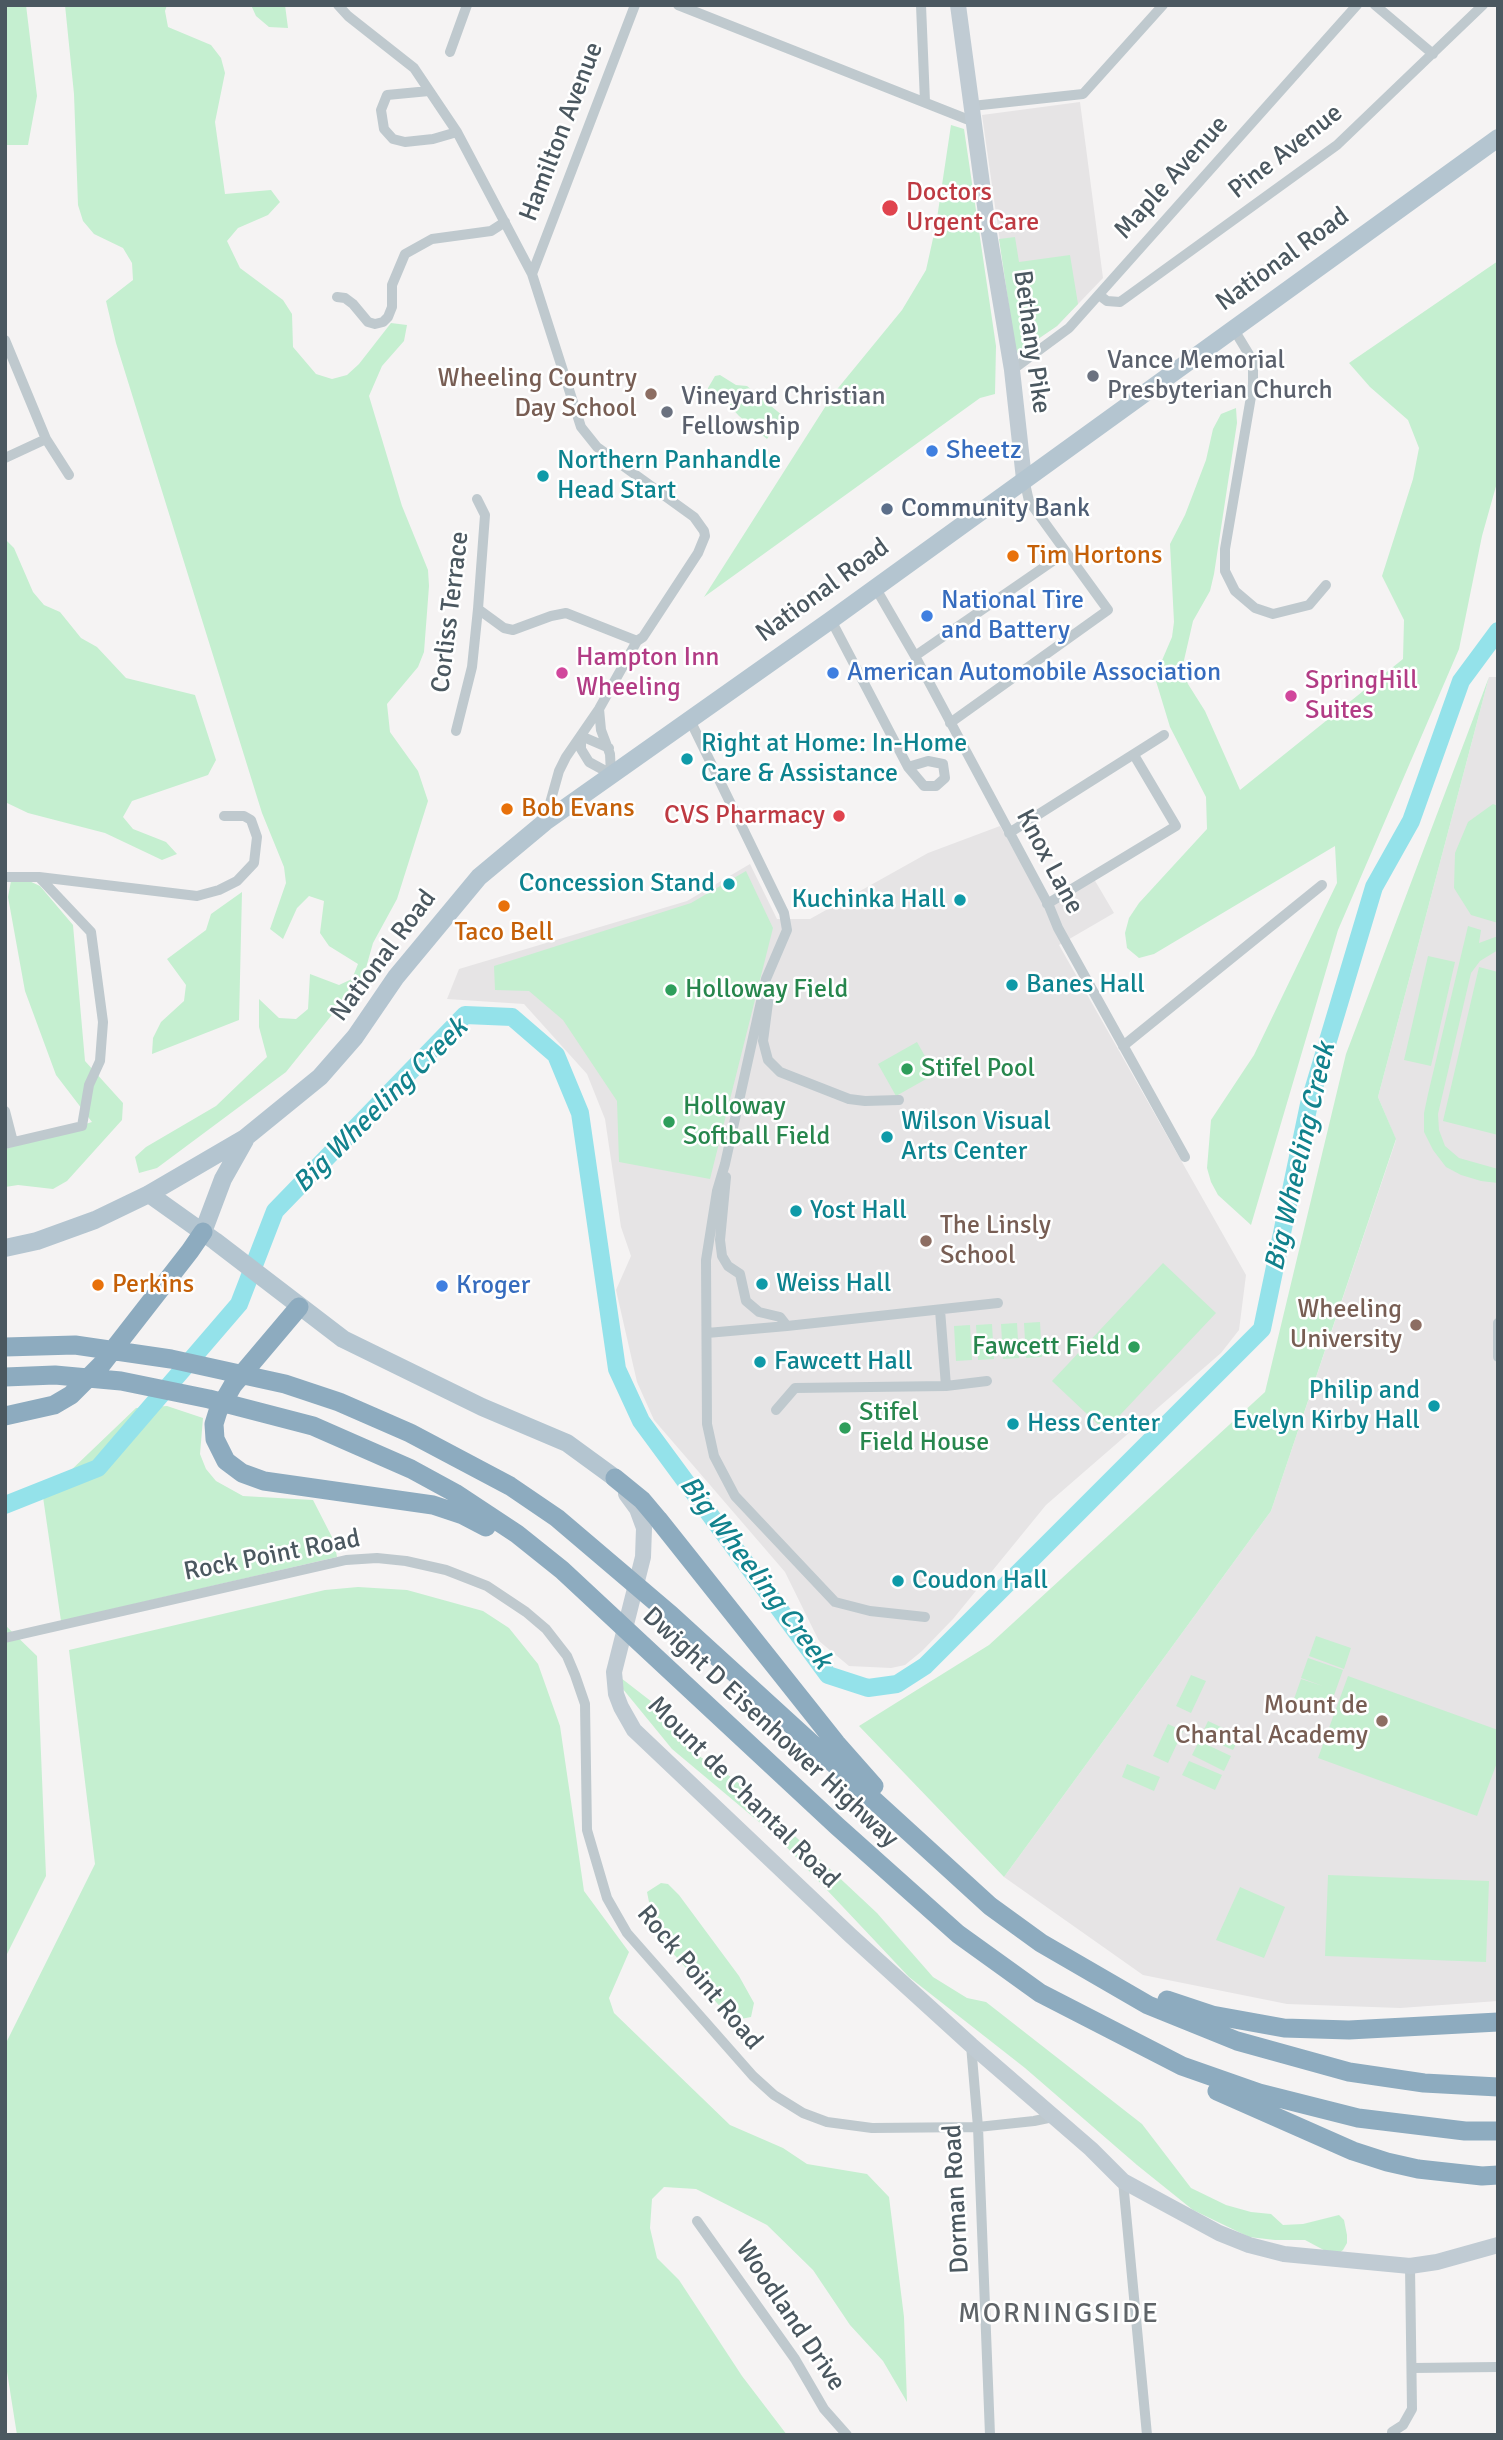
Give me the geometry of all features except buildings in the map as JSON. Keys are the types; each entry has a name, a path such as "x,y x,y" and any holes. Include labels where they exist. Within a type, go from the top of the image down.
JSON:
{"highway":[{"path":"5,1416 54,1405 71,1395 102,1363 190,1251 209,1236"},
{"path":"292,1302 233,1385 218,1411 215,1439 232,1468 264,1481 433,1505 463,1515 503,1536 531,1558 586,1593"},
{"name":"Dwight D Eisenhower Highway","path":"5,1347 75,1345 172,1359 285,1384 339,1402 411,1433 510,1486 557,1518 671,1615 990,1906 1041,1943 1147,2005 1237,2041 1349,2072 1424,2083 1498,2087"},
{"name":"Dwight D Eisenhower Highway","path":"5,1377 55,1375 121,1381 261,1411 313,1426 411,1469 455,1493 517,1534 562,1570 837,1826 958,1934 1040,1993 1182,2066 1259,2093 1358,2118 1465,2131 1498,2131"},
{"path":"615,1478 642,1500 836,1744 945,1865"},
{"path":"1092,1973 1212,2015 1284,2028 1349,2030 1498,2022"},
{"path":"1182,2066 1219,2092 1376,2158 1418,2169 1482,2176 1498,2175"}],"main road":[{"name":"National Road","path":"5,1248 37,1241 84,1224 149,1194 246,1139 320,1077 355,1037 396,977 479,877 545,822 831,620 1498,138"},
{"path":"209,1236 223,1179 246,1139"},
{"name":"Mount de Chantal Road","path":"149,1194 209,1236 343,1339 482,1407 567,1443 615,1478"}],"street":[{"path":"338,5 414,68 457,132 532,274 581,427 597,447 694,517 705,536 698,553 643,637 637,641 559,771 545,822"},
{"path":"450,52 467,5"},
{"name":"Hamilton Avenue","path":"532,274 635,5"},
{"path":"678,5 974,122"},
{"path":"921,5 925,103"},
{"name":"Bethany Pike","path":"958,5 1012,370 1024,479"},
{"path":"972,106 1083,94 1163,5"},
{"name":"Maple Avenue","path":"1012,370 1069,328 1357,5"},
{"path":"1375,5 1433,54"},
{"name":"Pine Avenue","path":"1098,295 1107,301 1120,302 1337,145 1483,5"},
{"path":"429,91 387,95 381,110 384,129 393,139 405,142 433,139 457,132"},
{"path":"337,298 345,298 353,304 368,322 383,322 392,307 392,285 405,254 432,239 491,231 505,222"},
{"path":"1233,328 1252,361 1253,385 1225,549 1225,571 1235,591 1255,608 1273,614 1308,605 1326,585"},
{"path":"5,340 46,439 69,475"},
{"path":"5,458 46,439"},
{"path":"950,723 1108,610 1029,501 1024,479"},
{"name":"Corliss Terrace","path":"456,732 472,667 478,609 485,514 477,499"},
{"path":"915,656 1066,552"},
{"name":"Knox Lane","path":"875,587 915,656 1058,928 1185,1157"},
{"path":"478,609 504,628 513,630 551,615 566,613 637,641"},
{"path":"831,620 908,767"},
{"path":"598,709 601,730 609,748 611,774"},
{"path":"689,718 784,913 787,930 766,979 717,1191 706,1260 707,1424 714,1456 734,1496 835,1602 870,1611 925,1617"},
{"path":"1009,833 1164,735"},
{"path":"581,736 609,748"},
{"path":"581,736 581,749 589,762 611,774"},
{"path":"1047,904 1177,826 1134,755"},
{"path":"5,877 39,877 197,896 219,890 237,881 254,863 257,837 251,820 244,816 224,816"},
{"path":"5,1111 9,1143 82,1126 89,1086 100,1061 103,1022 91,932 39,877"},
{"path":"1123,1046 1322,885"},
{"path":"773,963 763,1041 768,1060 780,1072 849,1099 898,1100"},
{"path":"725,1164 720,1240 722,1256 740,1275 746,1301 759,1312 780,1317 787,1326"},
{"path":"707,1333 998,1303"},
{"path":"940,1310 946,1387"},
{"path":"1498,1322 1498,1357"},
{"path":"776,1410 795,1388 946,1387 988,1381"},
{"name":"Mount de Chantal Road","path":"615,1478 637,1509 644,1528 643,1557 614,1672 618,1700 634,1730 850,1934 971,2045 1091,2149 1123,2181 1182,2214 1249,2245 1283,2254 1410,2266 1437,2262 1498,2245"},
{"name":"Rock Point Road","path":"5,1638 346,1560 377,1558 405,1561 446,1570 487,1586 546,1629 567,1656 575,1675 585,1704 587,1830 607,1898 627,1933 752,2076 803,2113 827,2122 872,2128 978,2127 1053,2117"},
{"name":"Dorman Road","path":"971,2045 978,2127 990,2435"},
{"path":"1123,2181 1147,2435"},
{"name":"Woodland Drive","path":"698,2221 795,2359 824,2409 847,2435"},
{"path":"1392,2435 1392,2432 1403,2425 1412,2409 1410,2266"},
{"path":"1413,2368 1498,2367"}],"shaded area":[{"path":"1080,102 1103,278 1057,326 1016,354 982,115"},
{"name":"Wheeling University","path":"1489,677 1498,677 1498,2001 1400,2008 1287,2004 1143,1975 1004,1877 1271,1511 1396,1140 1378,1097"},
{"name":"The Linsly School","path":"1000,826 1046,906 1094,879 1114,913 1059,945 1246,1275 1239,1330 1221,1353 1046,1505 953,1619 922,1651 905,1665 891,1668 849,1666 819,1641 785,1572 654,1420 637,1382 616,1290 631,1256 621,1227 605,1119 587,1074 524,1004 447,999 459,969 687,901 750,864 777,919 810,919 928,853"}],"green space":[{"path":"5,5 26,5 37,96 28,145 5,145"},
{"path":"65,5 167,5 165,11 168,27 211,45 221,58 225,73 215,122 225,194 271,190 280,202 268,215 238,228 227,241 240,268 283,300 292,314 293,347 316,374 332,379 347,375 391,323 407,325 404,341 382,366 369,396 402,506 428,570 424,652 418,667 387,704 390,732 418,771 428,801 397,899 373,943 364,975 286,1072 157,1168 139,1173 135,1157 146,1147 216,1106 267,1057 259,1027 259,999 279,1018 296,1019 308,1009 310,974 339,985 352,979 358,964 329,946 320,933 324,901 309,896 297,908 283,939 270,929 286,883 284,867 262,813 116,343 106,301 133,280 132,263 123,248 94,234 83,221 78,205 74,94"},
{"path":"251,5 285,5 288,28 269,27 256,16"},
{"path":"951,125 964,129 996,346 995,394 980,398 704,597 834,393 902,310 926,270 936,225"},
{"path":"1015,237 1019,262 1070,255 1078,304 1057,326 1016,354 999,239"},
{"path":"1498,261 1498,479 1482,536 1459,649 1338,930 1251,1225 1218,1195 1211,1182 1207,1168 1211,1120 1254,1055 1337,883 1335,846 1154,954 1139,958 1127,948 1125,933 1129,918 1139,903 1207,829 1206,797 1170,727 1156,681 1172,637 1174,622 1170,544 1185,515 1206,460 1213,429 1221,414 1236,408 1237,423 1214,574 1210,591 1193,621 1182,669 1205,711 1240,790 1403,659 1404,620 1382,576 1413,479 1419,448 1408,420 1370,387 1349,363"},
{"path":"720,375 736,385 747,386 783,416 767,439 727,403 725,392 708,393 715,376"},
{"path":"5,539 14,548 33,592 44,605 60,612 81,638 97,647 126,678 195,695 216,760 208,775 132,801 123,817 133,829 166,842 177,854 162,860 105,833 28,813 5,802"},
{"path":"1489,677 1378,1097 1396,1139 1271,1511 1004,1877 859,1726 989,1645 1265,1392 1346,1054"},
{"path":"1493,804 1498,806 1498,923 1471,915 1454,888 1455,853 1468,822"},
{"path":"746,871 773,928 710,1179 619,1162 617,1101 563,1020 529,991 495,990 494,966 691,903"},
{"path":"27,880 40,886 73,925 85,1061 123,1103 122,1120 67,1181 53,1189 18,1185 5,1187 5,1149 92,1122 56,1075 25,991 8,897 11,881"},
{"path":"242,892 239,1020 152,1054 153,1038 161,1022 184,1001 186,985 167,959 206,930 211,914"},
{"path":"1468,926 1481,930 1479,943 1498,936 1498,950 1480,961 1471,973 1438,1114 1439,1130 1445,1146 1459,1158 1498,1169 1498,1183 1461,1175 1446,1167 1424,1132 1428,1094"},
{"path":"1428,956 1455,962 1431,1066 1404,1060"},
{"path":"1479,967 1498,972 1498,1135 1443,1121"},
{"name":"Stifel Pool","path":"917,1042 935,1074 896,1096 878,1064"},
{"name":"Fawcett Field","path":"1163,1263 1216,1313 1105,1431 1052,1381"},
{"path":"1040,1322 1042,1357 1026,1358 1024,1323"},
{"path":"1017,1323 1019,1358 1003,1359 1001,1324"},
{"path":"992,1324 994,1359 978,1360 976,1325"},
{"path":"970,1325 972,1360 956,1361 954,1326"},
{"path":"167,1406 203,1418 200,1454 206,1469 216,1481 243,1496 313,1500 334,1541 337,1557 61,1621 43,1497 136,1408"},
{"path":"358,1587 407,1590 483,1611 509,1628 538,1664 560,1726 584,1891 629,1952 609,1998 614,2013 730,2125 783,2148 807,2164 867,2174 889,2197 904,2317 907,2402 883,2361 850,2325 813,2270 767,2225 696,2189 664,2187 652,2199 650,2228 657,2258 679,2280 742,2376 787,2435 17,2435 5,2359 5,2045 95,1864 69,1650 325,1590"},
{"path":"5,1625 37,1656 46,1876 5,1958"},
{"path":"1316,1636 1351,1648 1344,1669 1309,1656"},
{"path":"1308,1658 1343,1670 1328,1712 1294,1699 1301,1679 1323,1686 1301,1678"},
{"path":"1191,1675 1206,1681 1191,1713 1176,1706"},
{"path":"1348,1676 1498,1730 1498,1760 1477,1816 1318,1758"},
{"path":"621,1678 652,1702 696,1754 734,1779 877,1913 933,1977 967,1998 986,2002 1142,2124 1191,2188 1226,2205 1271,2214 1283,2225 1303,2224 1339,2215 1344,2220 1347,2235 1343,2250 1335,2256 1305,2240 1249,2237 1193,2210 1025,2068 909,1977 777,1837 672,1749 618,1683"},
{"path":"1208,1721 1240,1736 1233,1750 1201,1736"},
{"path":"1168,1724 1183,1731 1168,1763 1153,1756"},
{"path":"1199,1741 1231,1756 1224,1771 1192,1755"},
{"path":"1189,1761 1222,1775 1215,1790 1182,1775"},
{"path":"1127,1764 1160,1777 1154,1791 1122,1777"},
{"path":"1328,1875 1489,1881 1486,1962 1325,1956"},
{"path":"661,1883 668,1884 679,1895 739,1976 754,2003 751,2017 736,2020 724,2011 663,1942 654,1927 647,1892"},
{"path":"1240,1887 1285,1907 1264,1958 1216,1940"}],"waterway":[{"name":"Big Wheeling Creek","path":"5,1505 98,1468 239,1304 275,1211 465,1015 512,1017 556,1055 580,1113 617,1369 641,1421 828,1675 868,1688 897,1684 925,1666 1262,1329 1309,1104 1374,887 1411,821 1461,681 1498,631"}],"place":[{"name":"Doctors Urgent Care","path":"890,208"},
{"name":"Vance Memorial Presbyterian Church","path":"1093,376"},
{"name":"Wheeling Country Day School","path":"651,394"},
{"name":"Vineyard Christian Fellowship","path":"667,412"},
{"name":"Sheetz","path":"932,451"},
{"name":"Northern Panhandle Head Start","path":"543,476"},
{"name":"Community Bank","path":"887,509"},
{"name":"Tim Hortons","path":"1013,556"},
{"name":"National Tire and Battery","path":"927,616"},
{"name":"Hampton Inn Wheeling","path":"562,673"},
{"name":"American Automobile Association","path":"833,673"},
{"name":"SpringHill Suites","path":"1291,696"},
{"name":"Right at Home: In-Home Care & Assistance","path":"687,759"},
{"name":"Bob Evans","path":"507,809"},
{"name":"CVS Pharmacy","path":"839,816"},
{"name":"Concession Stand","path":"729,884"},
{"name":"Kuchinka Hall","path":"960,900"},
{"name":"Taco Bell","path":"504,906"},
{"name":"Banes Hall","path":"1012,985"},
{"name":"Holloway Field","path":"671,990"},
{"name":"Stifel Pool","path":"907,1069"},
{"name":"Holloway Softball Field","path":"669,1122"},
{"name":"Wilson Visual Arts Center","path":"887,1137"},
{"name":"Yost Hall","path":"796,1211"},
{"name":"The Linsly School","path":"926,1241"},
{"name":"Weiss Hall","path":"762,1284"},
{"name":"Perkins","path":"98,1285"},
{"name":"Kroger","path":"442,1286"},
{"name":"Wheeling University","path":"1416,1325"},
{"name":"Fawcett Field","path":"1134,1347"},
{"name":"Fawcett Hall","path":"760,1362"},
{"name":"Philip and Evelyn Kirby Hall","path":"1434,1406"},
{"name":"Hess Center","path":"1013,1424"},
{"name":"Stifel Field House","path":"845,1428"},
{"name":"Coudon Hall","path":"898,1581"},
{"name":"Mount de Chantal Academy","path":"1382,1721"}],"district":[{"name":"MORNINGSIDE","path":"1059,2315"}]}
